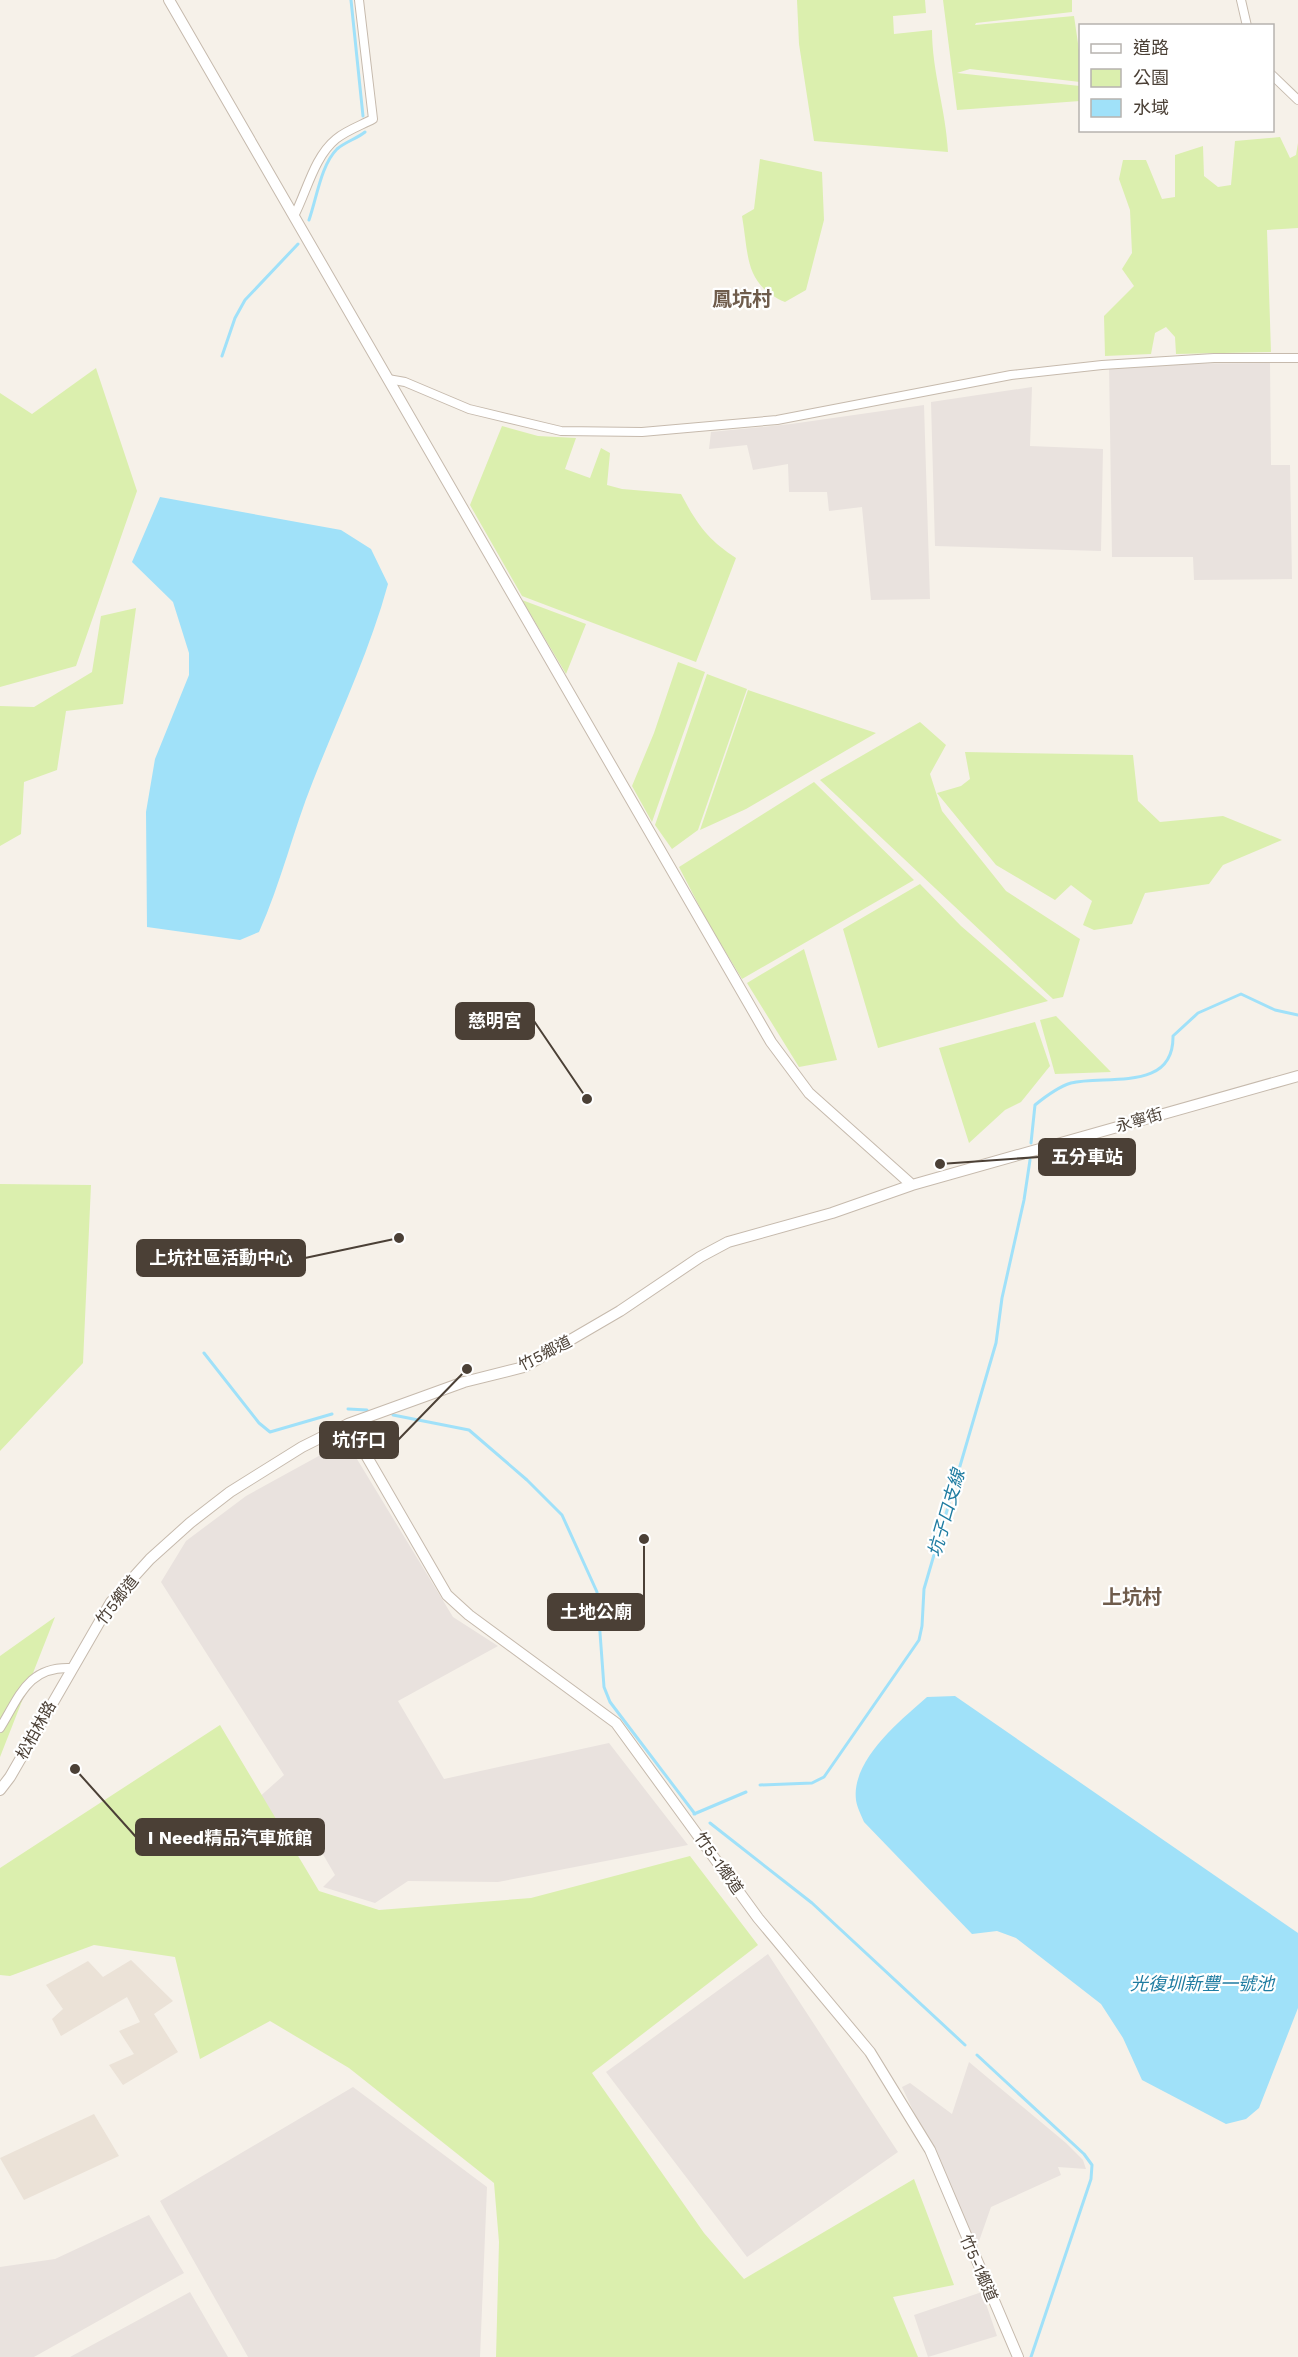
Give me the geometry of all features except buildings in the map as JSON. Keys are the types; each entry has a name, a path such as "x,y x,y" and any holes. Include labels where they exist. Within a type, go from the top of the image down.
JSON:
{"street":[{"path":"169,0 771,1042 809,1093 912,1185"},
{"path":"294,216 318,160 337,138 373,119 358,0"},
{"path":"1241,0 1247,24"},
{"path":"1274,77 1298,100"},
{"path":"388,379 405,382 469,409 522,423 561,431 642,432 777,420 1011,375 1102,365 1214,358 1298,358"},
{"name":"永寧街","path":"912,1185 1298,1076"},
{"name":"竹5鄉道","path":"70,1668 111,1602 150,1558 190,1523 266,1469 302,1447 348,1424 464,1382 524,1367 620,1311 700,1257 728,1242 832,1213 912,1185"},
{"name":"竹5-1鄉道","path":"348,1424 447,1595 469,1615 616,1723 758,1918 870,2052 930,2150 1018,2357"},
{"path":"0,1728 20,1690 37,1675 59,1667 70,1668"},
{"name":"松柏林路","path":"0,1790 10,1777 70,1668"}],"shaded area":[{"path":"1270,363 1271,465 1290,465 1292,579 1194,580 1193,557 1112,557 1109,364"},
{"path":"1032,387 1030,446 1103,449 1101,551 935,546 931,402"},
{"path":"924,405 930,599 871,600 862,507 829,511 827,492 789,492 788,464 753,470 747,445 709,449 711,432 791,424"},
{"path":"346,1441 453,1617 498,1646 398,1701 444,1779 609,1743 688,1845 498,1882 408,1881 375,1903 323,1887 335,1875 307,1827 264,1845 248,1807 284,1775 161,1582 186,1541 246,1496"},
{"path":"768,1954 898,2152 747,2257 606,2072"},
{"path":"131,1960 173,2001 154,2014 178,2052 123,2085 109,2065 134,2054 119,2031 140,2022 127,1997 61,2036 52,2019 63,2009 46,1985 88,1961 103,1977"},
{"path":"969,2062 1066,2143 1083,2160 1086,2169 1058,2167 1061,2175 991,2207 977,2247 902,2087 910,2083 952,2114"},
{"path":"353,2087 487,2187 480,2357 248,2357 160,2201"},
{"path":"94,2114 119,2156 24,2200 0,2158"},
{"path":"149,2215 184,2273 34,2357 0,2357 0,2267 55,2259"},
{"path":"190,2292 228,2357 70,2357"},
{"path":"982,2292 997,2336 928,2357 914,2315"}],"green space":[{"path":"797,0 925,0 926,13 893,16 894,34 932,30 934,61 948,152 814,141 799,44"},
{"path":"943,0 1072,0 1072,12 976,23 975,25 1074,16 1079,50 1079,82 970,69 957,73 1079,86 1079,101 957,110"},
{"path":"1280,137 1290,158 1296,155 1298,143 1298,228 1267,230 1271,352 1176,354 1175,337 1166,327 1155,333 1151,354 1105,356 1104,316 1134,286 1122,269 1132,253 1130,210 1119,179 1123,160 1146,160 1162,199 1175,197 1175,155 1203,146 1204,176 1218,187 1231,185 1235,141"},
{"path":"760,159 822,172 824,220 806,290 785,302 762,287 755,277 748,256 742,216 754,209"},
{"path":"96,368 137,491 76,666 0,687 0,393 32,414"},
{"path":"502,426 538,436 576,438 565,469 590,478 601,448 610,453 607,485 622,489 681,494 704,530 717,544 736,558 696,662 522,596 470,505"},
{"path":"522,600 586,624 566,674"},
{"path":"136,608 123,704 66,711 57,770 24,782 21,834 0,846 0,706 34,707 92,672 101,616"},
{"path":"678,662 705,672 652,822 632,786 654,733"},
{"path":"707,674 747,689 698,830 672,849 655,825"},
{"path":"748,690 876,733 746,809 700,830"},
{"path":"920,722 946,745 930,774 942,811 1006,891 1080,939 1063,997 1053,999 820,780"},
{"path":"965,752 1133,755 1138,801 1160,822 1223,816 1282,840 1223,865 1209,884 1145,893 1132,924 1094,930 1083,925 1092,901 1071,885 1055,900 996,865 937,793 961,786 970,779"},
{"path":"814,782 914,880 742,979 708,923 679,867"},
{"path":"920,884 961,926 1048,1001 878,1048 843,929"},
{"path":"804,949 837,1060 799,1067 747,983"},
{"path":"1056,1016 1111,1072 1055,1074 1040,1020"},
{"path":"1035,1022 1050,1066 1021,1102 1005,1110 969,1143 939,1048"},
{"path":"0,1184 91,1185 83,1363 0,1451"},
{"path":"55,1617 0,1757 0,1656"},
{"path":"220,1725 319,1891 379,1910 531,1898 690,1856 758,1945 592,2073 704,2233 744,2279 914,2179 954,2285 893,2297 918,2357 496,2357 499,2242 494,2183 349,2068 270,2021 200,2059 175,1957 94,1945 10,1976 0,1975 0,1868"}],"water":[{"path":"160,497 341,530 371,549 388,584 363,659 306,800 267,913 259,932 240,940 147,927 146,812 155,759 189,675 189,653 173,602 132,562"},
{"name":"光復圳新豐一號池","path":"955,1696 1298,1933 1298,2008 1259,2108 1246,2119 1226,2124 1142,2080 1123,2038 1101,2004 1016,1938 997,1931 972,1934 864,1822 856,1800 857,1785 861,1770 869,1756 892,1729 927,1697"}],"waterway":[{"path":"351,0 363,116"},
{"path":"309,220 323,172 332,156 337,149 365,132"},
{"path":"222,356 235,318 245,300 298,244"},
{"name":"坑子口支線","path":"1031,1143 1035,1105 1057,1089 1071,1083 1136,1078 1151,1073 1163,1066 1170,1054 1173,1036 1198,1013 1241,994 1275,1010 1298,1015"},
{"name":"坑子口支線","path":"760,1785 812,1783 824,1777 919,1640 924,1589 996,1343 1002,1298 1024,1200 1030,1160"},
{"path":"204,1353 259,1423 270,1432 332,1414"},
{"path":"348,1409 367,1410"},
{"path":"393,1415 469,1430 527,1480 562,1515 597,1592 604,1687 610,1702 695,1814"},
{"name":"坑子口支線","path":"694,1814 746,1792"},
{"path":"710,1823 812,1903 965,2045"},
{"path":"977,2055 1084,2154 1092,2165 1091,2179 1031,2357"}],"place":[{"name":"慈明宮","path":"587,1099"},
{"name":"五分車站","path":"940,1164"},
{"name":"上坑社區活動中心","path":"399,1238"},
{"name":"坑仔口","path":"467,1369"},
{"name":"土地公廟","path":"644,1539"},
{"name":"I Need精品汽車旅館","path":"75,1769"}],"district":[{"name":"鳳坑村","path":"742,299"},
{"name":"上坑村","path":"1132,1597"}]}
